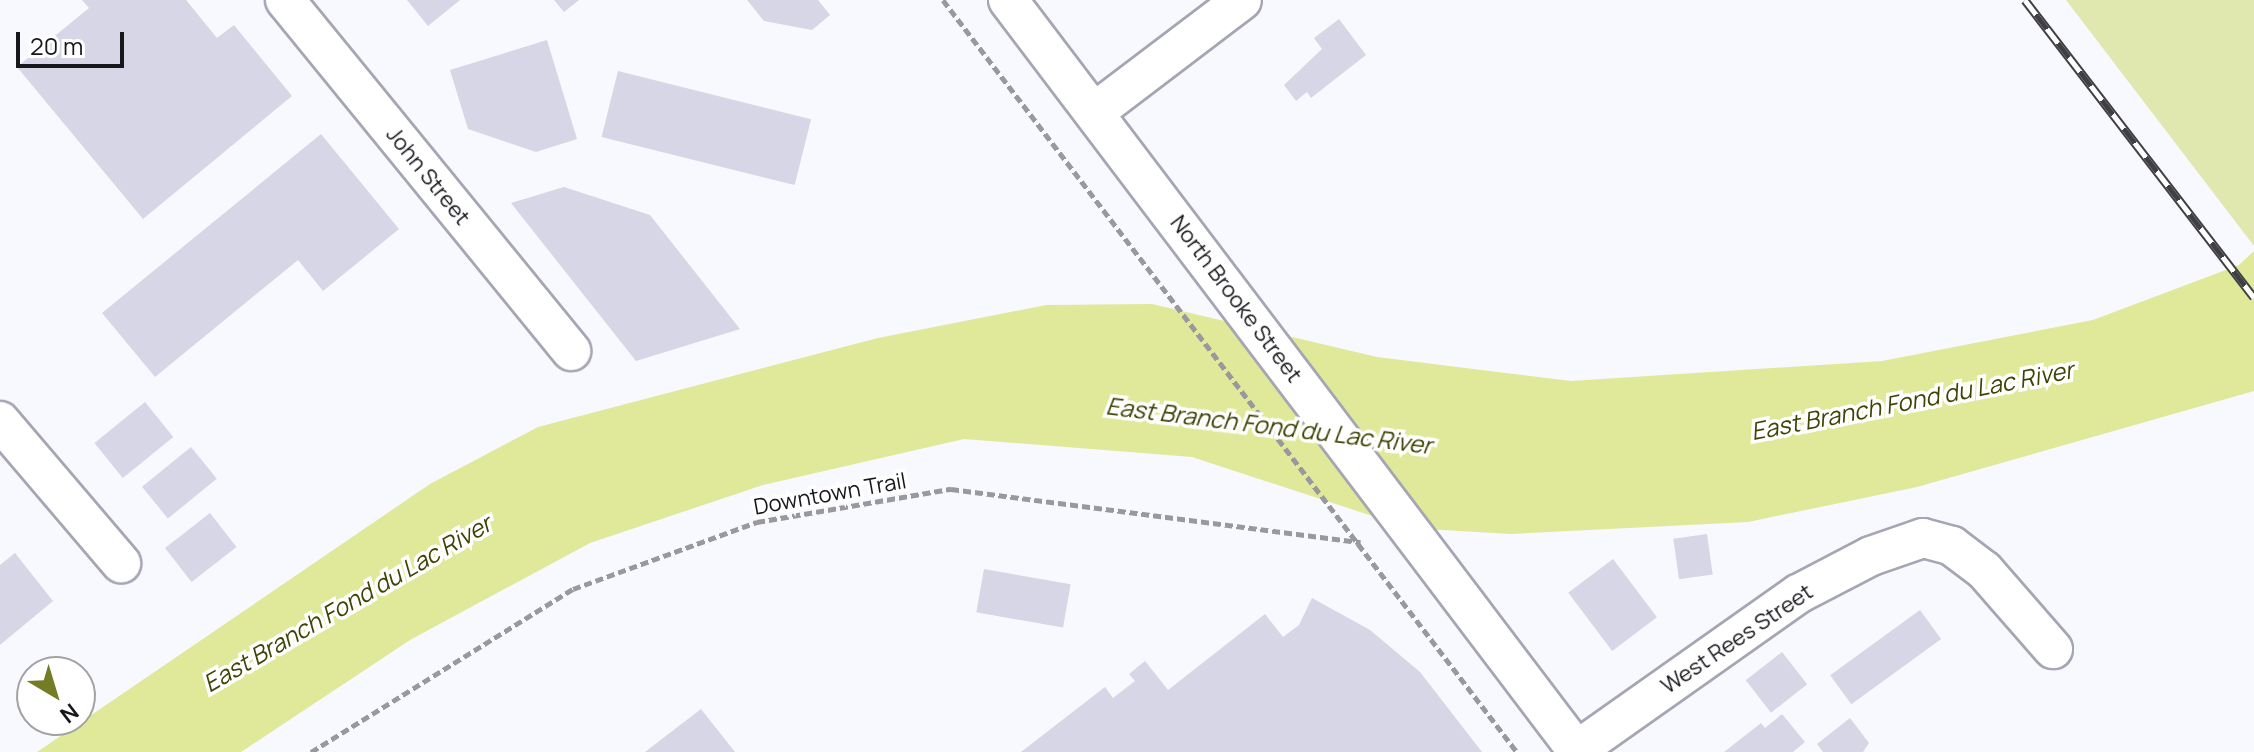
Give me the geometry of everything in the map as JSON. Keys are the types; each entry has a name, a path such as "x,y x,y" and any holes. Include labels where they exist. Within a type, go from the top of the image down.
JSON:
{"street":[{"name":"John Street","path":"285,0 571,351"},
{"name":"North Brooke Street","path":"1008,0 1096,111 1578,751"},
{"path":"1096,111 1242,0"},
{"path":"0,421 121,563"},
{"name":"West Rees Street","path":"1578,751 1798,594 1871,556 1923,538 1952,546 1984,570 2053,649"}],"path":[{"path":"943,0 1361,542 1517,752"},
{"name":"Downtown Trail","path":"311,752 573,589 757,522 951,489 1361,542"}],"shaded area":[{"path":"2066,0 2254,0 2254,246"}],"water":[{"name":"East Branch Fond du Lac River","path":"2254,251 2254,391 1917,487 1748,522 1511,534 1409,528 1192,457 964,439 763,485 590,543 410,640 241,752 37,752 60,736 96,736 96,712 430,484 538,427 878,338 1046,305 1152,304 1377,357 1571,381 1882,361 2093,320 2239,265"}],"building":[{"path":"82,0 186,0 217,38 234,25 292,96 143,219 17,67 89,8"},
{"path":"407,0 460,0 428,26"},
{"path":"554,0 579,0 564,12"},
{"path":"747,0 818,0 830,15 812,30 764,21"},
{"path":"1339,19 1366,55 1311,98 1307,92 1296,101 1284,85 1322,49 1314,38"},
{"path":"547,40 577,139 536,152 468,129 450,70"},
{"path":"618,71 811,119 795,185 602,137"},
{"path":"321,134 399,229 323,291 298,260 155,377 102,313"},
{"path":"564,187 650,215 740,329 636,361 511,203"},
{"path":"145,402 173,437 123,478 94,443"},
{"path":"191,447 217,479 168,519 142,487"},
{"path":"210,513 236,547 192,582 165,548"},
{"path":"1707,534 1713,575 1679,579 1673,539"},
{"path":"15,553 53,601 0,645 0,565"},
{"path":"1613,559 1657,617 1612,651 1568,593"},
{"path":"984,569 1071,584 1063,628 976,612"},
{"path":"1312,598 1370,630 1420,672 1482,752 1021,752 1105,687 1113,698 1135,681 1129,674 1145,661 1168,690 1265,614 1283,637 1299,625"},
{"path":"1920,610 1941,639 1851,704 1830,675"},
{"path":"1782,652 1807,684 1771,713 1746,680"},
{"path":"701,709 735,752 645,752"},
{"path":"1782,714 1805,742 1793,752 1724,752 1761,723 1765,728"},
{"path":"1850,718 1869,743 1863,752 1823,752 1817,744"}],"railway":[{"path":"2025,0 2254,297"}]}
